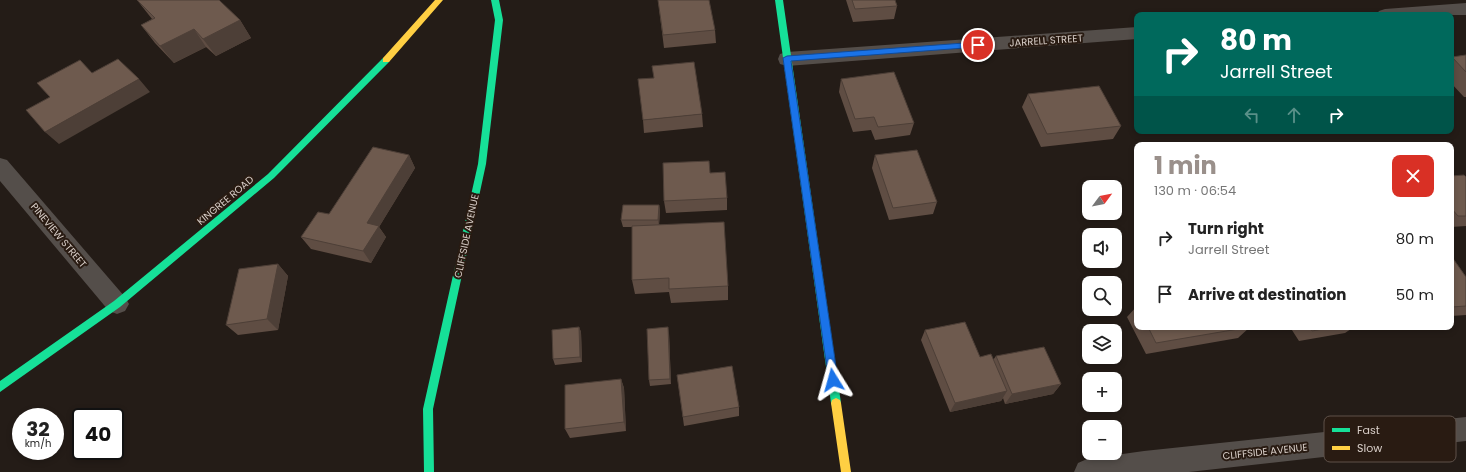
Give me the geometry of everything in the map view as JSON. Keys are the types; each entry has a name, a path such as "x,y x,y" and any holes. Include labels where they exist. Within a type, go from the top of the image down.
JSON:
{"street":[{"name":"KINGREE ROAD","path":"0,387 117,304 271,176 348,100 439,0"},
{"name":"CLIFFSIDE AVENUE","path":"429,472 428,409 482,164 499,20 494,0"},
{"path":"779,0 846,472"},
{"path":"1426,12 1466,9"},
{"name":"JARRELL STREET","path":"787,58 1134,33"},
{"name":"PINEVIEW STREET","path":"0,166 117,304"},
{"name":"CLIFFSIDE AVENUE","path":"1456,430 1466,429"},
{"name":"CLIFFSIDE AVENUE","path":"1087,472 1152,463 1324,444"}],"building":[{"path":"137,0 219,0 240,20 203,39 194,29 160,46 141,25 155,18"},
{"path":"658,0 709,0 715,30 663,35"},
{"path":"852,0 895,0 897,6 855,9"},
{"path":"1466,55 1466,72 1454,59 1454,57"},
{"path":"118,59 139,79 45,132 26,110 50,97 37,83 80,60 92,73"},
{"path":"694,62 702,114 643,120 638,79 654,78 652,66"},
{"path":"894,72 914,123 878,127 874,117 855,119 841,79"},
{"path":"1099,86 1121,126 1047,134 1028,94"},
{"path":"373,147 409,155 367,223 379,226 363,251 301,237 318,212 329,214"},
{"path":"917,150 937,202 893,208 875,155"},
{"path":"709,161 710,173 725,172 727,198 664,201 663,163"},
{"path":"1464,175 1466,177 1466,216 1458,216 1454,211 1454,176"},
{"path":"623,205 659,205 658,220 621,220"},
{"path":"724,222 728,286 669,289 669,278 632,280 632,226"},
{"path":"1454,260 1466,277 1466,306 1454,307"},
{"path":"278,264 267,319 226,325 239,269"},
{"path":"965,322 980,357 991,354 1007,391 955,403 925,330"},
{"path":"579,327 580,357 553,359 552,330"},
{"path":"668,327 670,379 649,380 647,329"},
{"path":"1150,330 1232,330 1156,343"},
{"path":"1044,347 1061,384 1012,394 996,356"},
{"path":"732,366 739,407 683,417 677,375"},
{"path":"621,379 624,422 565,429 565,385"}],"traffic: fast":[{"path":"429,472 428,409 482,164 499,20 495,0"},
{"path":"779,0 836,403"},
{"path":"0,387 117,304 271,176 386,60"}],"traffic: slow":[{"path":"386,60 439,0"},
{"path":"836,403 846,472"}],"route":[{"path":"833,380 787,58 978,45"}]}
